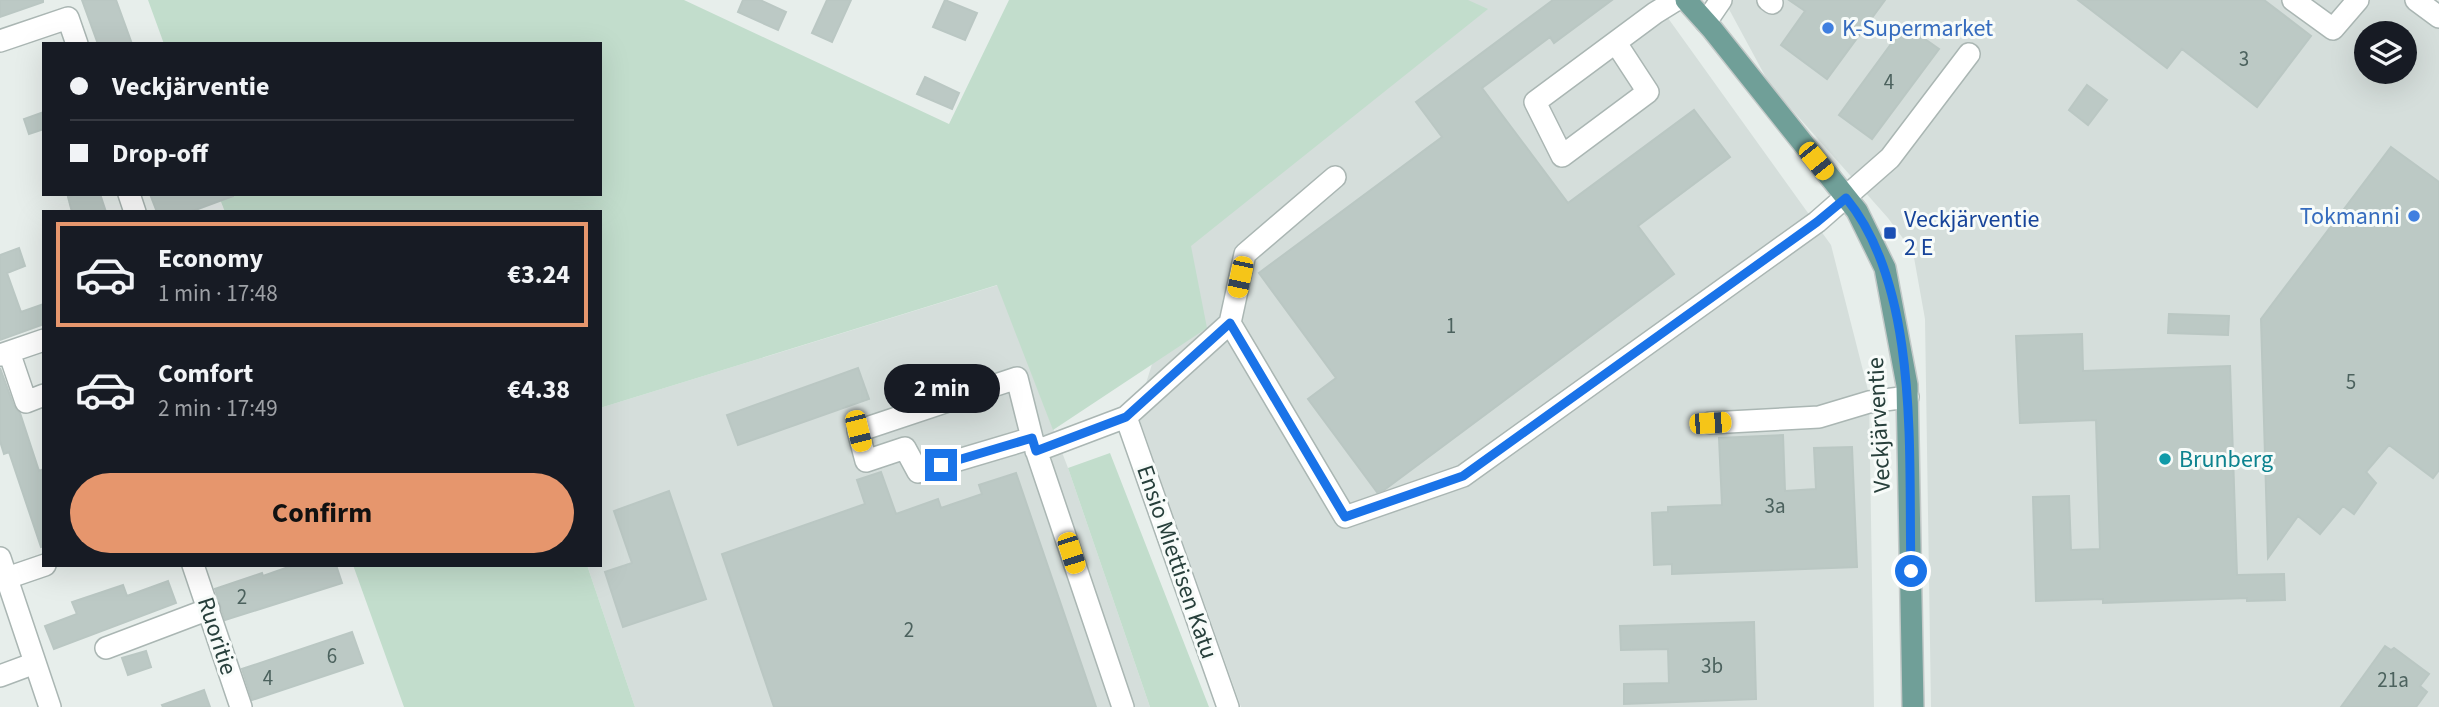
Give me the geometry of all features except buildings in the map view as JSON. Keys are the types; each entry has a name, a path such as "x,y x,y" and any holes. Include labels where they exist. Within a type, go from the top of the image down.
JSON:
{"main road":[{"name":"Veckjärventie","path":"1686,0 1857,211 1885,268 1897,323 1908,397 1913,707"}],"street":[{"path":"1616,43 1648,92 1563,156 1535,102 1616,43 1676,0"},
{"path":"1706,22 1721,0"},
{"path":"2293,0 2333,29 2358,0"},
{"path":"0,41 68,18 76,42"},
{"path":"1230,323 1345,517 1463,476 1817,222 1846,198 1890,158 1969,54"},
{"path":"1123,707 1034,444 1017,378 858,431 866,461 905,448 918,472 1034,444 1126,417 1230,323 1245,254 1335,177"},
{"path":"42,341 5,353 26,402 42,396"},
{"path":"1710,423 1819,417 1870,402 1908,397"},
{"name":"Ensio Miettisen Katu","path":"1126,417 1228,707"},
{"path":"0,558 50,707"},
{"path":"8,578 42,566"},
{"name":"Ruoritie","path":"194,567 241,707"},
{"path":"106,648 209,609"},
{"path":"0,676 35,663"}],"shaded area":[{"path":"1266,0 1655,0 1831,245 1869,394 1874,707 1241,707 1137,412"},
{"path":"1724,0 2413,0 2439,17 2439,707 1931,707 1925,319 1913,252 1888,218 1770,85"},
{"path":"998,285 1068,468 1150,707 635,707 588,567 602,567 602,407"}],"green space":[{"path":"148,0 684,0 949,124 1009,0 1468,0 1488,9 1191,246 1207,328 1053,430 997,285 602,407 602,210 224,210 219,196 602,196 602,42 163,42"},
{"path":"1110,453 1209,707 1150,707 1068,468"},
{"path":"354,567 588,567 635,707 404,707"}],"place":[{"name":"K-Supermarket","path":"1828,28"},
{"name":"Tokmanni","path":"2414,216"},
{"name":"Veckjärventie 2 E","path":"1890,233"},
{"name":"Brunberg","path":"2165,459"}],"route":[{"path":"941,465 1032,438 1036,451 1126,417 1230,323 1345,517 1463,476 1817,222 1846,198 1857,211 1885,268 1897,323 1907,385 1911,571"}]}
